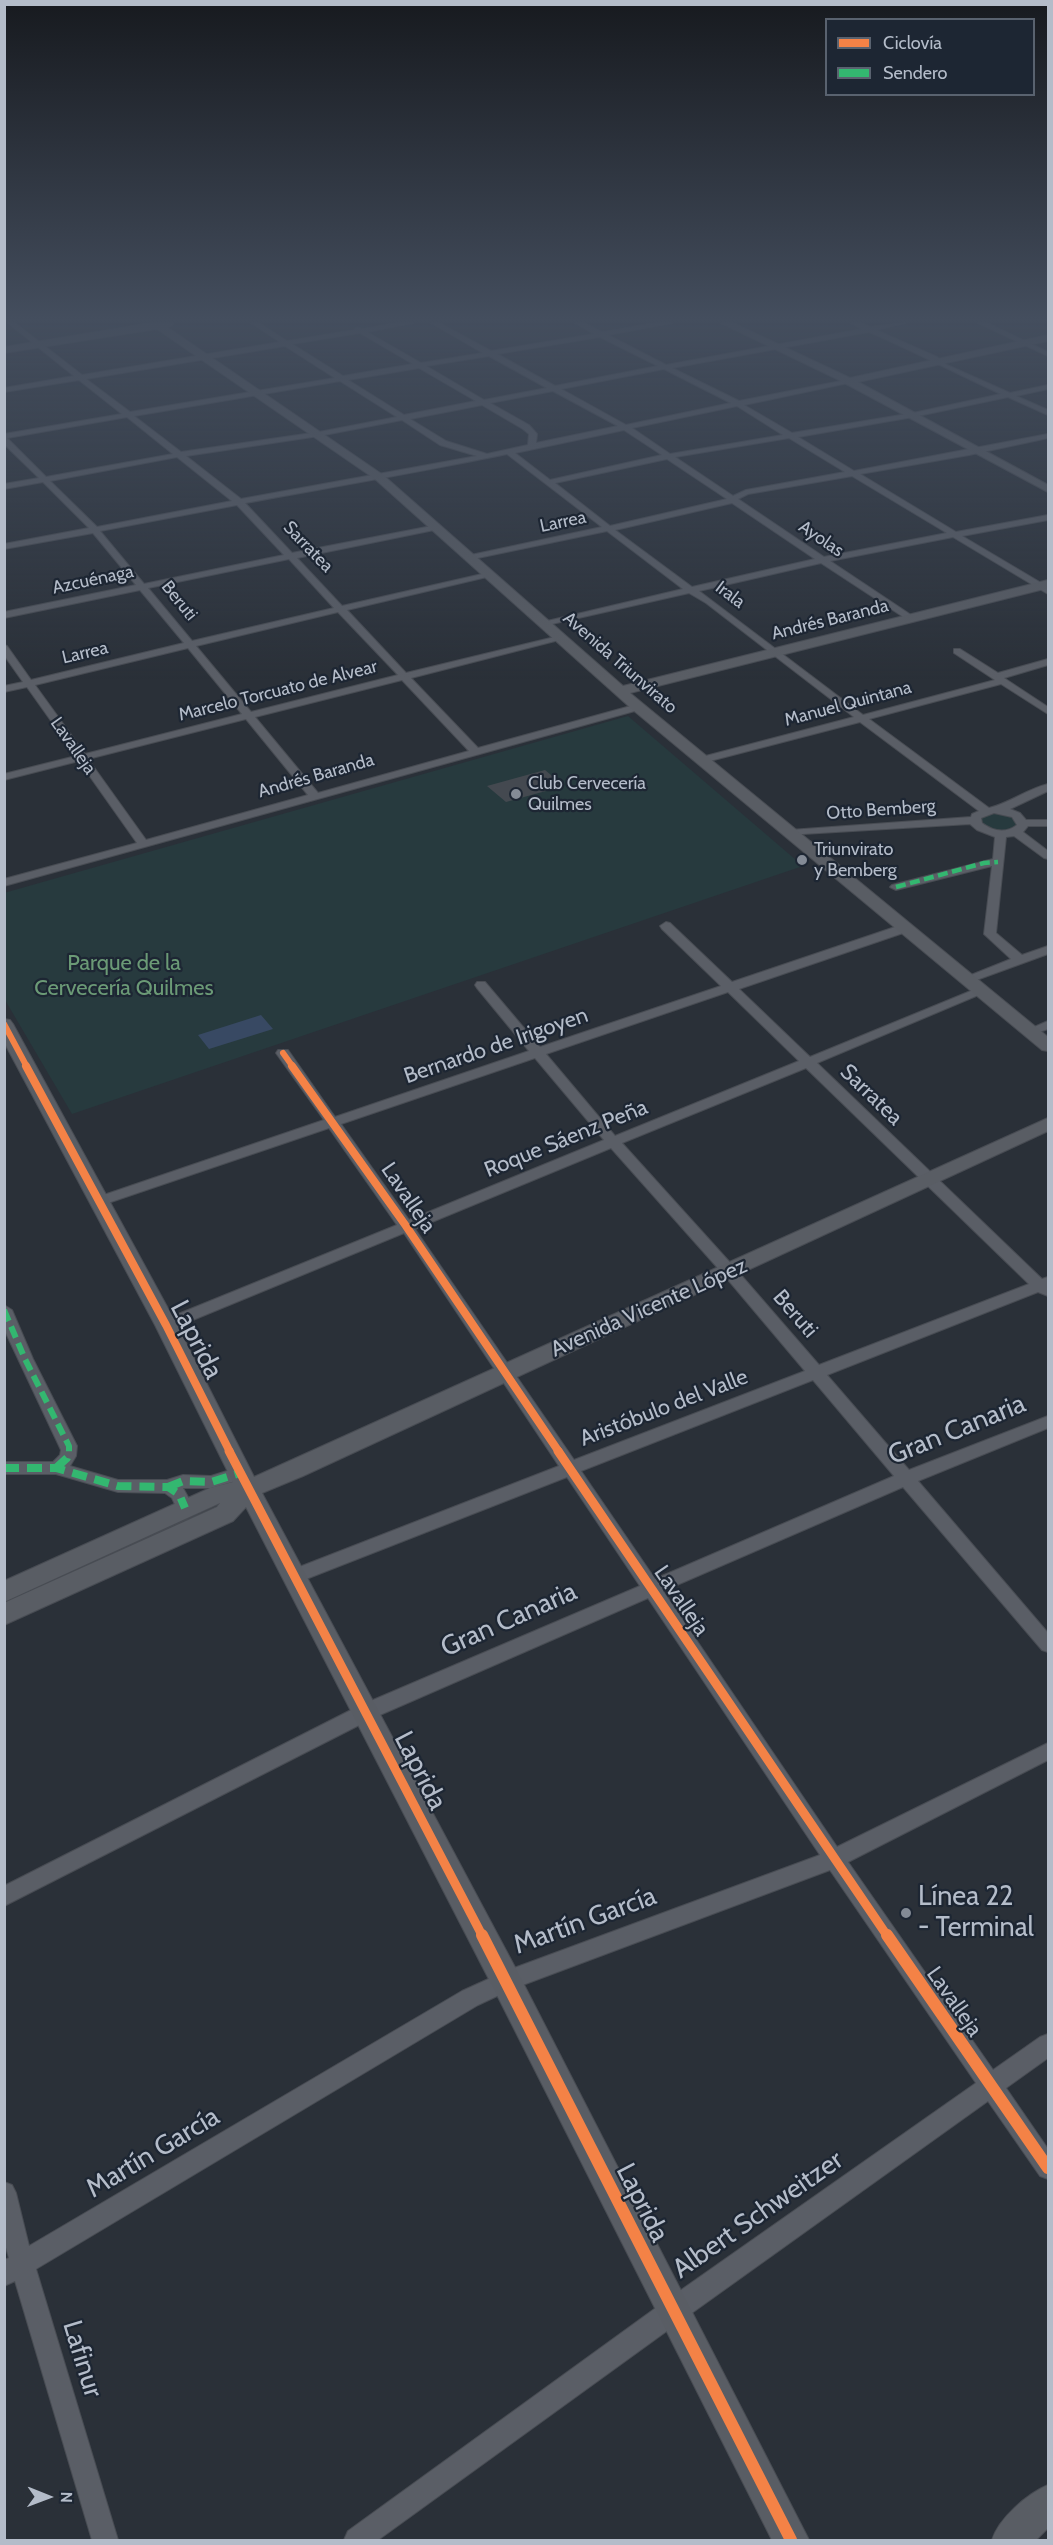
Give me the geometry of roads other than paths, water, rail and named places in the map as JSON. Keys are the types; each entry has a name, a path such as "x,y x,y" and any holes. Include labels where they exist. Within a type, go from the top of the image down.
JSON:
{"street":[{"name":"Beruti","path":"8,442 95,530 246,716 314,795"},
{"name":"Sarratea","path":"161,442 239,501 475,751"},
{"path":"4,487 178,455 267,442"},
{"name":"Avenida Triunvirato","path":"330,442 379,477 638,707 1048,1047"},
{"path":"442,442 449,446 487,456"},
{"path":"532,447 533,442"},
{"path":"4,547 556,442"},
{"name":"Ayolas","path":"647,442 911,619"},
{"path":"550,482 669,456 757,442"},
{"path":"802,442 1046,587"},
{"path":"962,442 1048,489"},
{"name":"Larrea","path":"471,558 723,504 746,492 1021,442"},
{"name":"Irala","path":"509,452 680,584 709,601 773,652 986,811"},
{"path":"546,624 822,559 1048,517"},
{"name":"Azcuénaga","path":"4,615 435,527"},
{"name":"Larrea","path":"4,689 488,574"},
{"name":"Andrés Baranda","path":"621,691 1046,587"},
{"name":"Marcelo Torcuato de Alvear","path":"4,777 560,637"},
{"name":"Lavalleja","path":"4,648 80,758 143,843"},
{"path":"957,651 1048,711"},
{"name":"Manuel Quintana","path":"702,760 999,679 1048,662"},
{"name":"Andrés Baranda","path":"4,883 314,795 638,707"},
{"path":"1001,810 1020,798 1048,787"},
{"path":"1048,823 1020,828 1001,834 986,831 975,820 980,813 986,811 1001,810 1016,815 1020,828 1048,856"},
{"name":"Otto Bemberg","path":"790,833 975,820"},
{"path":"1001,834 990,934 1020,960"},
{"path":"896,887 984,862 998,862"},
{"name":"Sarratea","path":"666,926 928,1180 1046,1287"},
{"name":"Bernardo de Irigoyen","path":"100,1201 905,927"},
{"path":"967,979 1048,950"},
{"name":"Beruti","path":"482,985 614,1143 729,1271 1048,1645"},
{"name":"Roque Sáenz Peña","path":"166,1325 982,991"},
{"name":"Laprida","path":"4,1024 166,1325 244,1481 506,1981 791,2541"},
{"path":"1031,1031 1048,1025"},
{"name":"Lavalleja","path":"283,1053 406,1226 834,1859 1048,2168"},
{"name":"Avenida Vicente López","path":"244,1481 295,1470 1048,1124"},
{"name":"Aristóbulo del Valle","path":"295,1576 815,1372 1046,1287"},
{"path":"4,1310 25,1359 69,1446 70,1453 66,1461 56,1468"},
{"name":"Gran Canaria","path":"4,1897 366,1712 907,1479 1048,1422"},
{"path":"4,1468 56,1468 118,1486 168,1487 183,1481 244,1481"},
{"path":"4,1592 244,1481"},
{"path":"4,1615 225,1514 244,1481"},
{"path":"168,1487 179,1494 185,1508"},
{"name":"Martín García","path":"13,2269 470,1998 506,1981 834,1859 1048,1751"},
{"name":"Albert Schweitzer","path":"357,2541 1048,2045"},
{"name":"Lafinur","path":"4,2193 13,2269 105,2541"},
{"path":"1011,2541 1048,2503"}],"water":[{"path":"261,1015 273,1029 209,1049 198,1035"}],"place":[{"name":"Club Cervecería Quilmes","path":"516,794"},
{"name":"Triunvirato y Bemberg","path":"802,860"},
{"name":"Línea 22 - Terminal","path":"906,1913"}],"park label":[{"name":"Parque de la Cervecería Quilmes","path":"124,976"}]}
